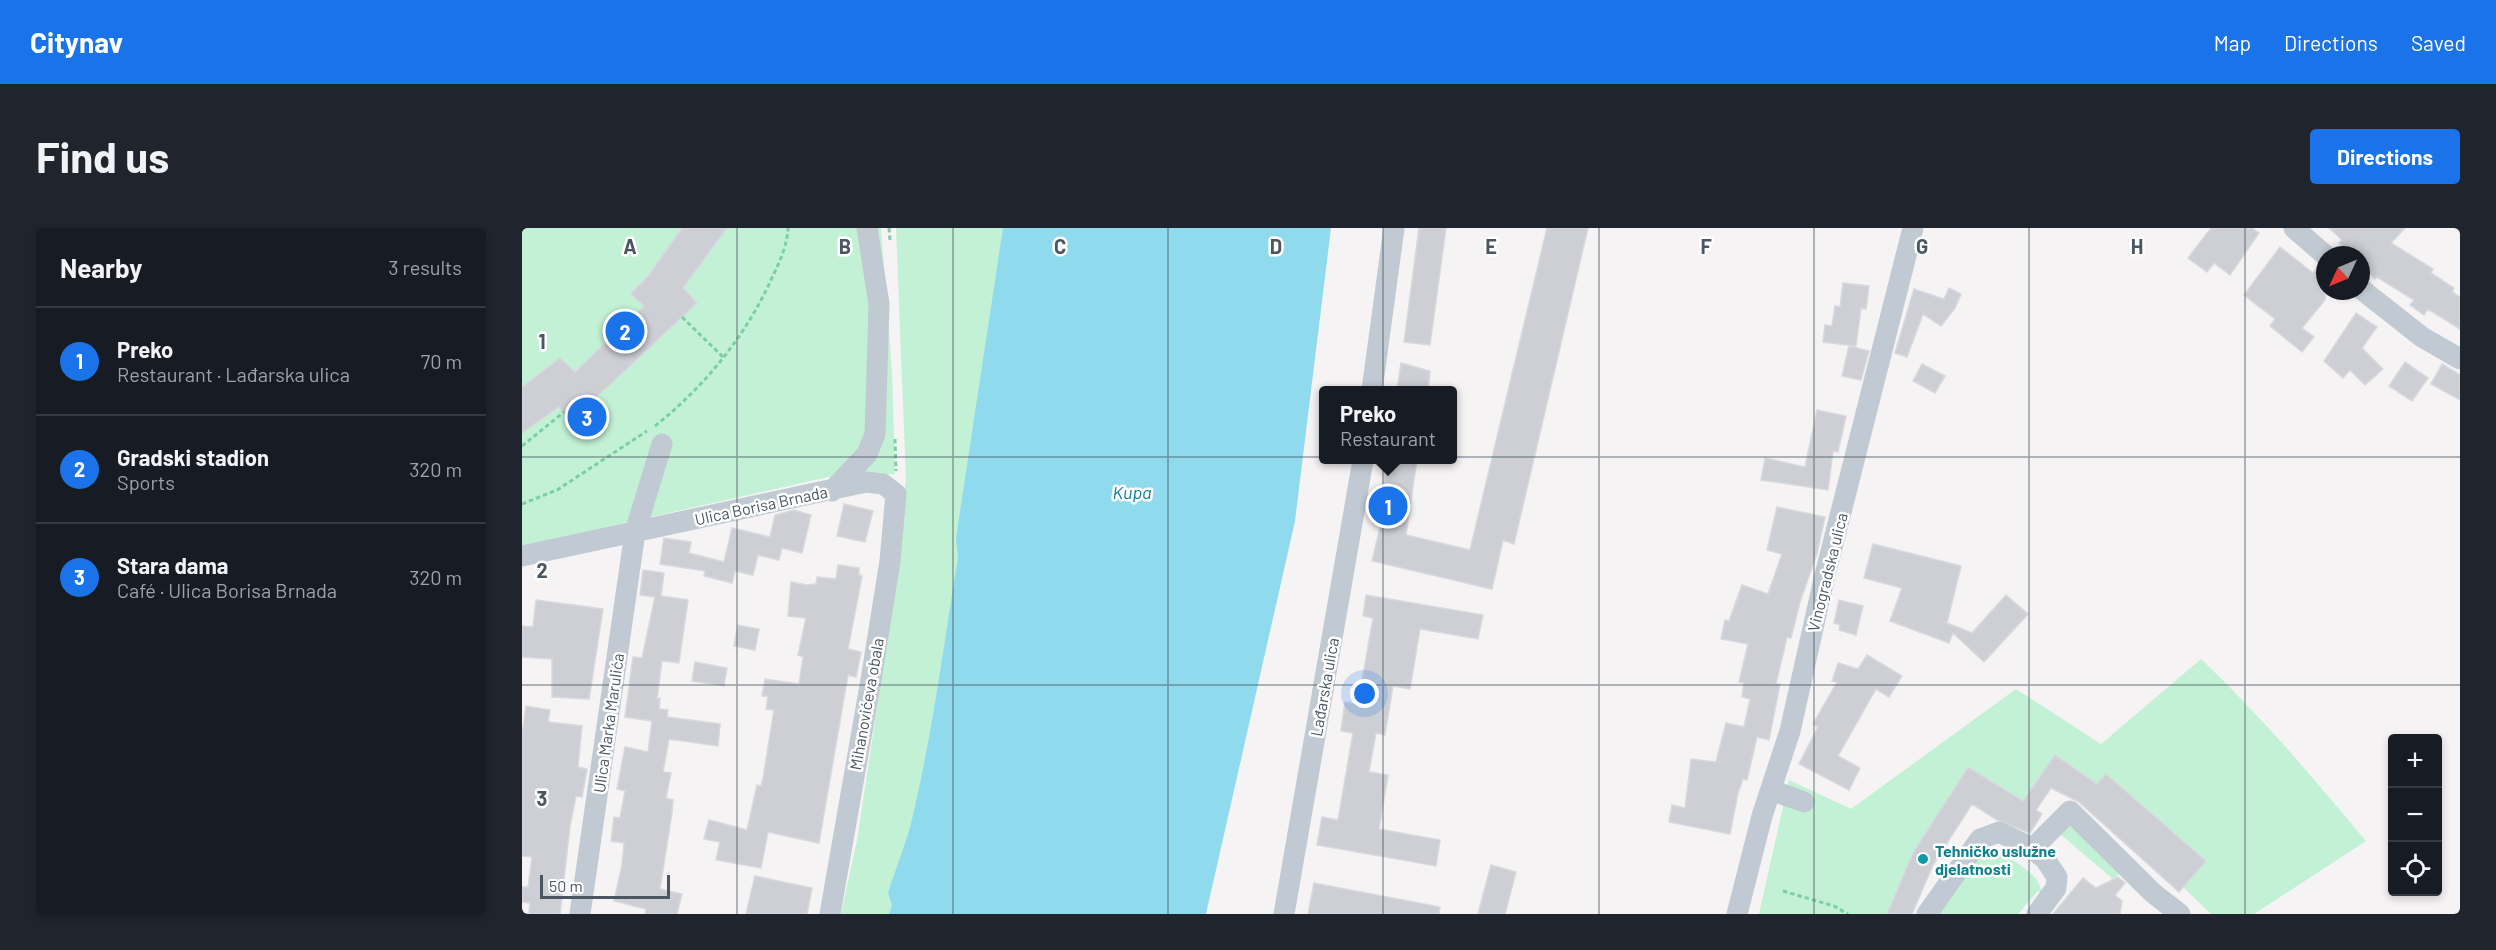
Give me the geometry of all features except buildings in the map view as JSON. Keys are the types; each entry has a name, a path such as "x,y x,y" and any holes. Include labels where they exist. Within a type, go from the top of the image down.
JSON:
{"street":[{"name":"Ulica Borisa Brnada","path":"522,556 831,491 867,454 875,434 879,304 867,228"},
{"path":"1373,386 1394,228"},
{"name":"Vinogradska ulica","path":"1737,914 1790,730 1824,579 1913,228"},
{"path":"2294,228 2316,247"},
{"path":"2370,296 2422,337 2460,359"},
{"name":"Ulica Marka Marulića","path":"580,914 635,532 662,444"},
{"name":"Lađarska ulica","path":"1284,914 1362,464"},
{"name":"Mihanovićeva obala","path":"830,914 890,561 896,494 883,484 866,482 831,491"},
{"path":"1771,790 1804,802"},
{"path":"2028,846 2035,846 2042,841 2070,811 2153,893 2180,914"},
{"path":"1934,911 1980,839 1998,832 2028,846 2045,859 2057,877 2056,888 2037,914"}],"path":[{"path":"522,504 557,490 654,427 693,392 755,314 779,264 788,228"},
{"path":"682,317 723,357"},
{"path":"522,446 564,412"},
{"path":"1783,891 1834,906 1848,914"}],"green space":[{"path":"522,228 881,228 892,372 895,474 828,477 522,546"},
{"path":"896,228 1132,228 1027,914 841,914 857,840 888,636 906,479"},
{"path":"2201,659 2266,725 2366,841 2254,914 2211,914 2183,887 2206,861 2106,774 2095,786 2055,755 2023,801 1967,768 1913,853 1887,914 1759,914 1789,780 1851,809 2016,689 2101,744"},
{"path":"2066,827 2072,827 2121,871 2114,880 2059,833"},
{"path":"1990,849 2030,872 2040,886 2041,893 2038,891 2018,914 1938,914 1979,856"}],"water":[{"name":"Kupa","path":"1003,228 1331,228 1295,521 1206,914 889,914 892,905 888,893 913,815 938,686 958,557 956,538"}],"place":[{"name":"Gradski stadion","path":"625,331"},
{"name":"Stara dama","path":"587,417"},
{"name":"Preko","path":"1388,506"},
{"name":"Tehničko uslužne djelatnosti","path":"1923,859"}]}
